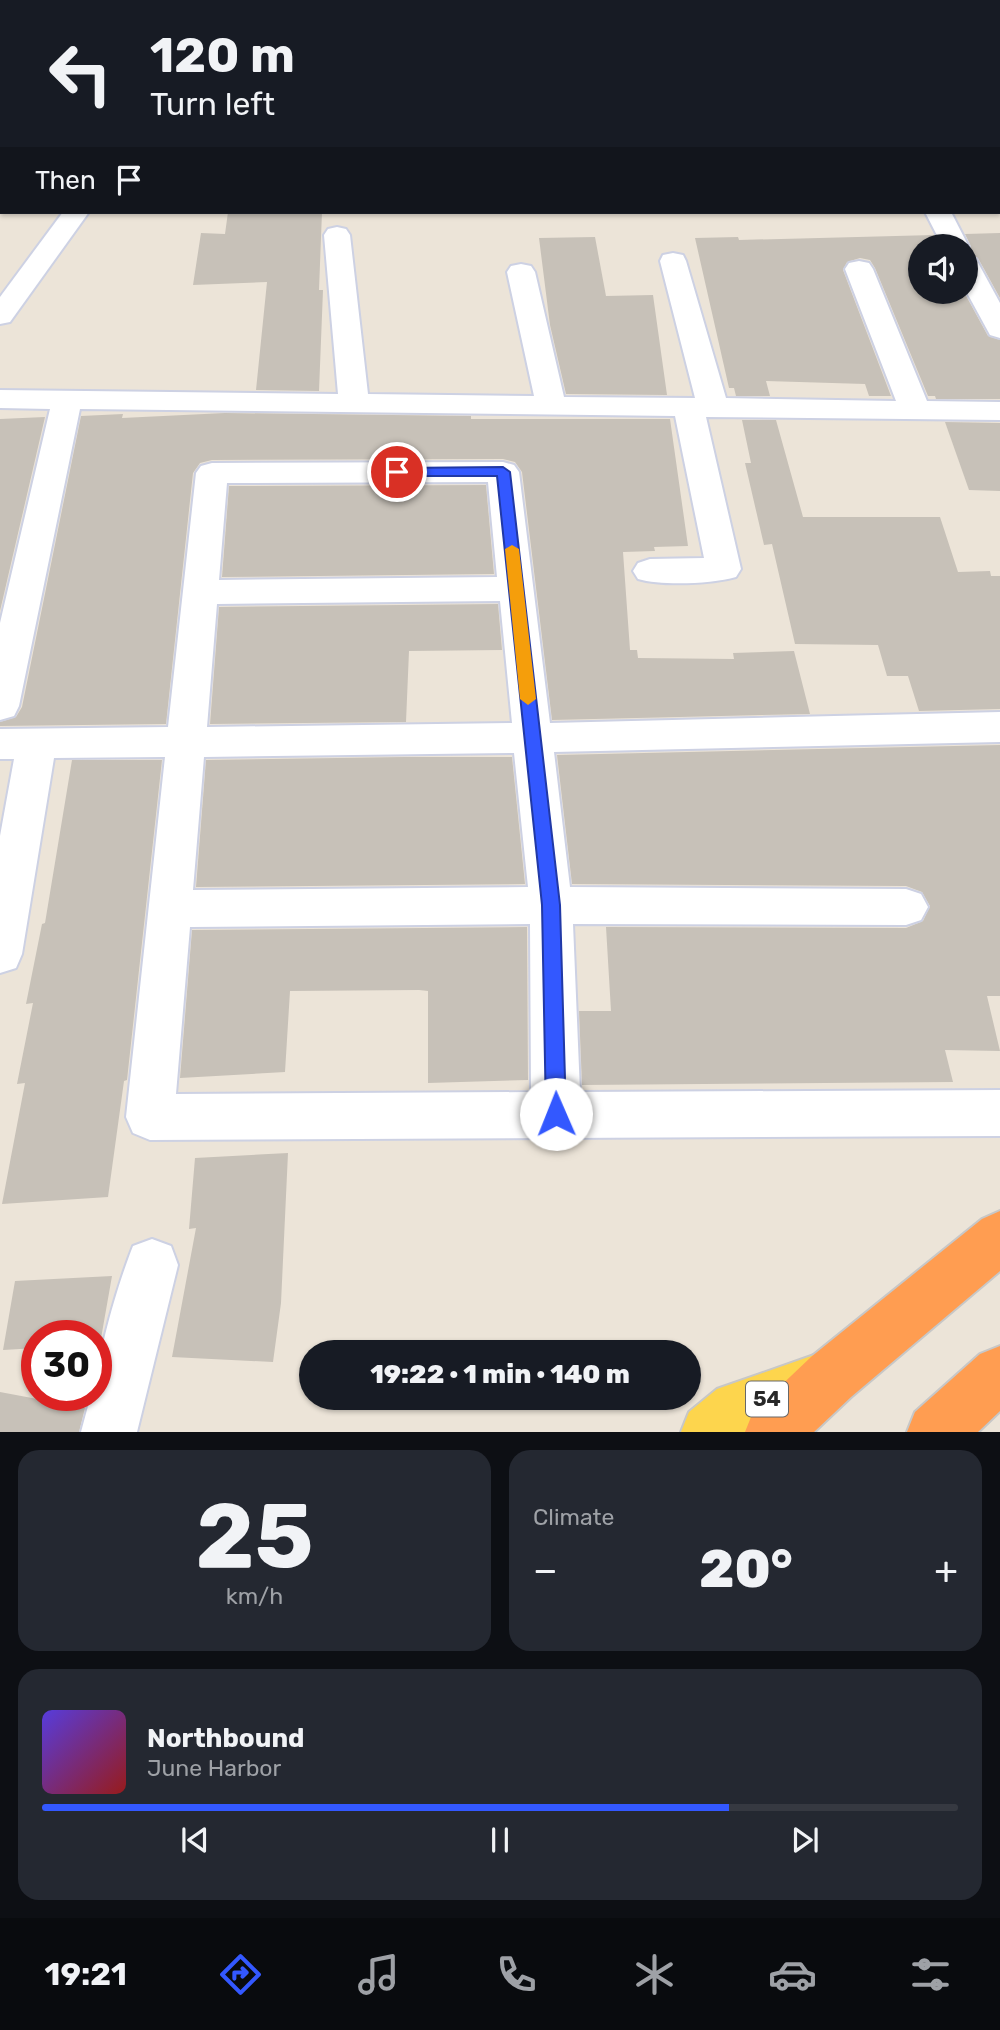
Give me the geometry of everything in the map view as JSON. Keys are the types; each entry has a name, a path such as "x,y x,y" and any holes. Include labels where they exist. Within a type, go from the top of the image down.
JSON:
{"highway":[{"path":"774,1432 831,1377 1000,1237"},
{"path":"935,1432 1000,1374"}],"main road":[{"name":"54","path":"709,1432 737,1409 831,1377"}],"street":[{"path":"0,316 75,214"},
{"path":"939,214 949,234"},
{"path":"337,235 354,403"},
{"path":"650,571 724,569 700,407 673,261"},
{"path":"859,269 915,410"},
{"path":"521,272 551,405"},
{"path":"978,288 1000,329"},
{"path":"0,399 1000,411"},
{"path":"0,706 67,400"},
{"path":"556,1114 551,905 503,472 212,473 150,1117 1000,1113"},
{"path":"202,592 516,589"},
{"path":"0,954 18,744 533,738 1000,727"},
{"path":"171,908 551,905 906,907"},
{"path":"109,1432 152,1265"}],"building":[{"path":"228,214 322,214 319,290 323,290 319,391 256,390 267,282 193,285 201,233 225,234"},
{"path":"1000,233 1000,298 978,258 978,234 965,234"},
{"path":"908,236 908,304 971,304 988,336 1000,340 1000,399 936,399 935,396 928,396 875,268 870,260 860,258 847,262 843,270 891,396 869,396 865,384 766,381 770,396 736,396 734,388 729,388 695,238 738,237 739,240"},
{"path":"595,237 606,296 653,295 667,395 566,394 550,325 539,238"},
{"path":"225,413 471,416 471,419 670,419 688,546 654,547 655,551 623,552 630,650 637,650 638,658 734,659 733,653 794,651 810,714 552,720 522,472 515,462 503,459 212,460 200,463 193,473 166,724 0,726 0,722 16,717 22,707 81,416 123,414 122,418"},
{"path":"45,417 0,611 0,419"},
{"path":"742,420 776,420 803,517 940,517 958,572 990,571 991,576 1000,576 1000,709 919,711 908,676 887,676 878,645 795,644 772,544 764,545 745,463 751,463"},
{"path":"945,422 1000,423 1000,491 969,490"},
{"path":"486,485 494,574 222,577 229,486"},
{"path":"498,604 502,650 409,651 406,722 210,724 219,607"},
{"path":"1000,745 1000,996 987,996 1000,1051 945,1050 953,1082 582,1085 579,1011 611,1011 606,927 906,928 923,921 930,906 922,892 906,886 572,884 557,755"},
{"path":"512,757 525,884 196,887 206,760"},
{"path":"72,760 162,760 127,1080 124,1081 108,1197 2,1204 25,1083 17,1084 33,1003 26,1004 42,924 45,923"},
{"path":"527,927 528,1080 428,1083 428,991 419,990 290,991 285,1072 180,1078 192,930"},
{"path":"288,1153 281,1303 273,1362 172,1357 196,1228 189,1229 195,1158"},
{"path":"112,1276 104,1320 21,1320 21,1349 3,1350 15,1281"},
{"path":"0,1392 21,1396 21,1411 84,1411 79,1432 0,1432"}],"slow traffic":[{"path":"512,549 528,699"}],"route":[{"path":"397,472 503,472 552,917 556,1114"}]}
